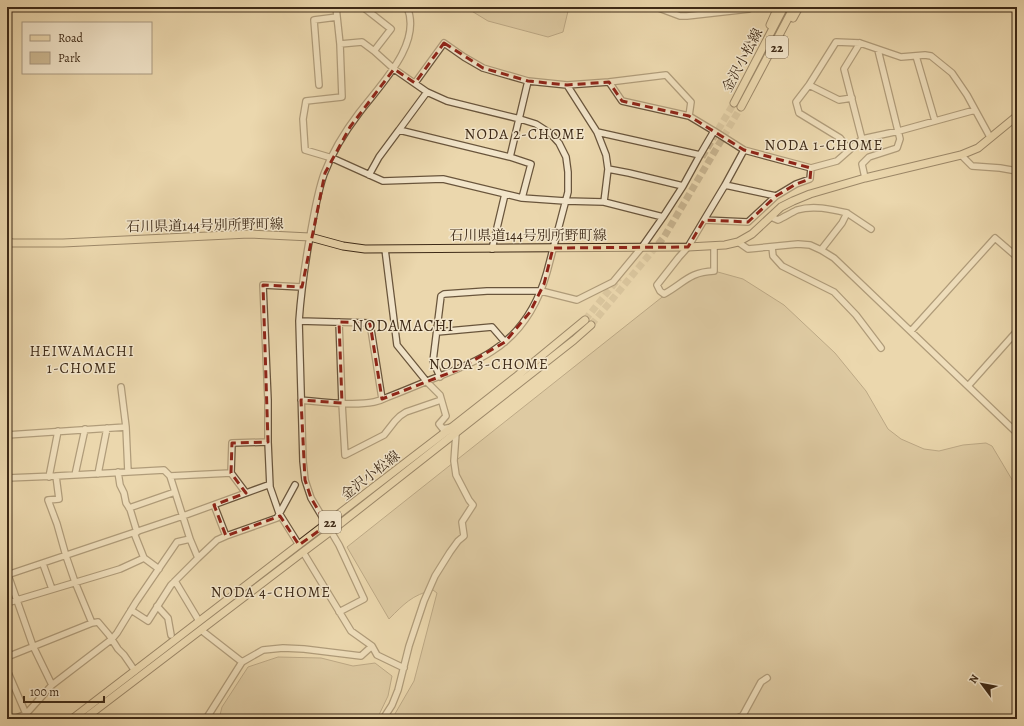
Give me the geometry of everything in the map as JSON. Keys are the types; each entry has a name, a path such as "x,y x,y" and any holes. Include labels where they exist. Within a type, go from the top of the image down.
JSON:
{"main road":[{"name":"22","path":"750,73 778,7"},
{"name":"金沢小松線","path":"734,104 784,7"},
{"name":"金沢小松線","path":"741,107 794,7"},
{"name":"22","path":"753,85 800,7"},
{"name":"石川県道144号別所野町線","path":"7,242 63,243 249,234 310,237 343,246 365,249 688,247 725,245 738,242 752,234 782,207 810,194 865,178 961,155 978,148 1017,116"},
{"name":"金沢小松線","path":"72,719 199,621 301,549 331,531 585,320"},
{"name":"金沢小松線","path":"84,719 201,630 301,549 327,524 574,340 591,325"}],"street":[{"path":"336,7 340,44 342,97 306,101 303,119 305,150 332,158 383,181 443,179 522,198 604,202 663,217"},
{"path":"363,7 391,29 374,51"},
{"path":"339,612 364,599 339,545 311,498 305,480 303,462 299,321 302,287 317,199 325,173 353,122 394,69 405,48 410,29 410,15 407,7"},
{"path":"657,7 680,16 687,16 749,9 750,7"},
{"path":"319,85 314,20 337,17"},
{"path":"301,400 359,404 375,402 479,360 505,342 523,323 544,284 568,192 566,157 559,143 550,133 536,124 520,119 447,101 427,92 394,69 362,42 340,44"},
{"path":"849,150 840,138 798,113 796,102 809,85 836,42 860,43 902,57 925,55 931,56 952,73 990,137"},
{"path":"415,83 444,43 483,68 528,81 567,85 609,82 666,75 691,102 689,116"},
{"path":"860,43 844,69 862,139"},
{"path":"865,178 862,164 869,156 897,148 900,139 878,50"},
{"path":"916,56 935,121"},
{"path":"510,157 528,81"},
{"path":"609,82 622,101 689,116 744,150 811,168 837,161 862,139 975,110"},
{"path":"567,85 597,132 606,154 608,169 604,202"},
{"path":"809,85 839,100 852,98"},
{"path":"369,175 379,157 427,92"},
{"path":"399,130 510,157 531,164 522,198"},
{"path":"440,377 433,360 441,296 444,294 487,291 541,291 577,300 613,282 642,247 663,217 714,131"},
{"path":"597,132 700,156"},
{"path":"714,246 714,271 705,271 693,275 664,294 660,291 658,285 688,247 744,150"},
{"path":"961,155 972,166 1000,168 1017,172"},
{"path":"704,220 748,222 776,196 796,184 810,179 811,168"},
{"path":"608,169 682,186"},
{"path":"725,185 776,196"},
{"path":"492,249 505,194"},
{"path":"771,217 778,220 796,211 810,208 833,210 847,213 871,229"},
{"path":"821,250 842,223 847,213"},
{"path":"911,331 995,238 1017,257"},
{"path":"738,242 748,249 798,244 810,245 834,258 1017,433"},
{"path":"772,247 773,256 782,266 834,292 856,315 881,348"},
{"path":"384,719 398,690 409,646 424,601 435,576 450,552 458,541 464,536 462,522 473,505 456,475 454,461 454,430 443,429 439,424 446,416 440,395 427,382 397,345 385,249"},
{"path":"302,287 263,285 270,487 278,513 351,631 372,646 377,655 404,668"},
{"path":"299,321 370,324 382,399"},
{"path":"339,322 345,455 384,435 395,421 406,412 441,400"},
{"path":"437,332 492,327 505,342"},
{"path":"968,386 1017,331"},
{"path":"122,387 128,472"},
{"path":"7,435 126,427"},
{"path":"98,474 107,428"},
{"path":"75,475 85,430"},
{"path":"49,477 58,431"},
{"path":"246,493 232,473 232,443 268,442"},
{"path":"7,478 164,470 170,476 198,558"},
{"path":"118,472 120,485 129,508 144,558 159,568"},
{"path":"170,476 232,473"},
{"path":"56,476 59,499 48,500 75,582 92,623"},
{"path":"52,685 33,646 7,574 66,556 268,485 270,487"},
{"path":"131,610 148,621 171,585 216,540 277,518 278,513 295,485"},
{"path":"129,508 175,492"},
{"path":"214,505 226,536"},
{"path":"14,719 26,714 52,685 112,639 177,542 190,538"},
{"path":"7,603 120,569 144,558"},
{"path":"42,564 52,589"},
{"path":"175,581 199,621"},
{"path":"157,606 168,618 171,635"},
{"path":"7,657 92,623 98,622 135,671"},
{"path":"201,630 242,662"},
{"path":"206,719 242,662 263,650 283,648 304,649 361,656 372,646"},
{"path":"7,670 26,714"},
{"path":"732,719 742,716 761,682 767,678"}],"highlighted area":[{"path":"444,43 483,68 528,81 567,85 609,82 622,101 689,116 744,150 811,168 810,179 796,184 776,196 748,222 704,220 688,247 553,248 544,284 530,312 505,342 457,370 382,399 370,323 339,322 342,403 301,400 305,480 311,498 327,525 299,545 280,516 226,536 214,505 246,493 231,473 232,443 268,442 263,285 302,287 325,173 350,127 394,69 415,83"}],"green space":[{"path":"465,7 569,7 563,32 548,37 488,21"},
{"path":"707,269 743,279 784,305 835,353 866,391 888,429 901,439 924,449 939,451 963,445 986,443 992,446 1017,488 1017,719 392,719 414,681 437,593 433,590 414,597 389,619 347,547 671,290 682,286"},
{"path":"278,657 321,658 353,666 375,663 392,676 388,696 377,719 219,719 222,707 248,667"}],"tunnel":[{"path":"702,157 734,103"},
{"path":"591,325 664,237 741,107"},
{"path":"585,320 619,278"}],"district":[{"name":"NODA 2-CHOME","path":"525,134"},
{"name":"NODA 1-CHOME","path":"824,145"},
{"name":"NODAMACHI","path":"403,325"},
{"name":"HEIWAMACHI 1-CHOME","path":"82,360"},
{"name":"NODA 3-CHOME","path":"489,364"},
{"name":"NODA 4-CHOME","path":"271,592"}]}
